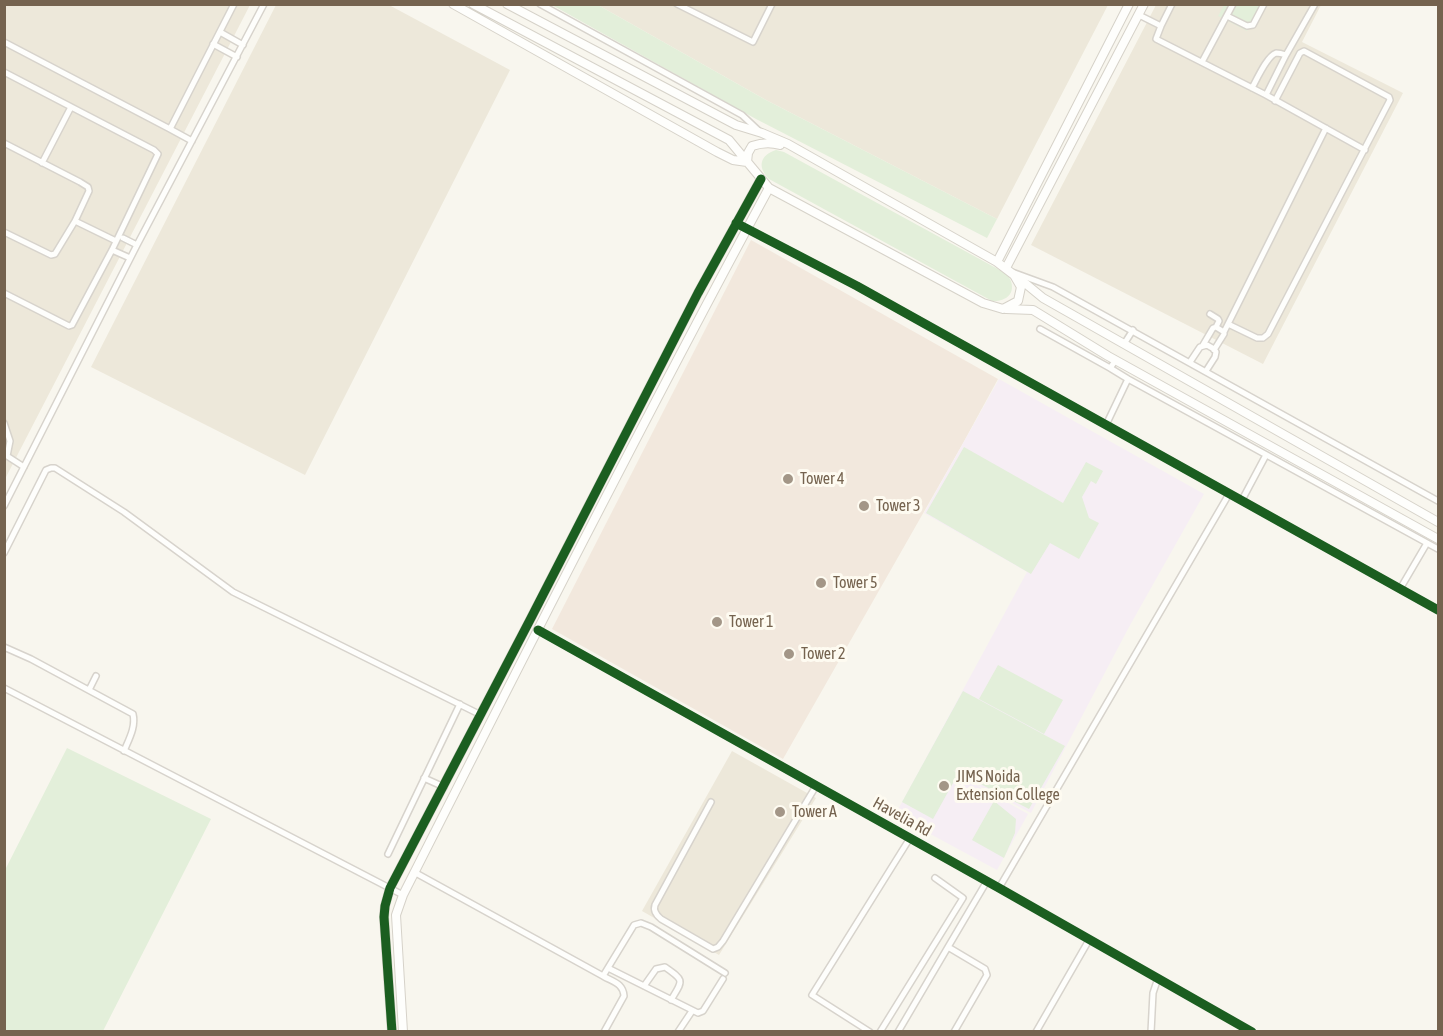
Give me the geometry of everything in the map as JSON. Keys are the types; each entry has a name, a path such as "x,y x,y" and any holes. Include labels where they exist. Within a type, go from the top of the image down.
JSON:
{"street":[{"path":"170,129 234,4"},
{"path":"4,506 130,258 264,4"},
{"path":"453,4 717,152 733,160 747,162"},
{"path":"473,4 729,140 770,188 983,303 1008,310 1033,310 1116,360 1438,539"},
{"path":"507,4 736,125 762,133 800,151 997,262 1043,298 1438,522"},
{"path":"540,4 742,115 762,133"},
{"path":"677,4 753,42 772,5"},
{"path":"997,262 1129,4"},
{"path":"1010,271 1144,4"},
{"path":"1172,4 1156,39 1266,95 1365,150"},
{"path":"1202,62 1233,4"},
{"path":"1227,16 1247,26 1253,25 1264,4"},
{"path":"1266,95 1315,4"},
{"path":"1139,15 1161,26"},
{"path":"220,32 243,45"},
{"path":"4,42 192,141"},
{"path":"213,45 237,57"},
{"path":"1228,324 1257,338 1263,338 1268,334 1390,100 1389,97 1304,51 1300,53 1275,101"},
{"path":"1252,88 1273,55 1278,53 1286,55"},
{"path":"4,72 158,154 71,326 4,293"},
{"path":"42,162 71,107"},
{"path":"1214,350 1326,128"},
{"path":"4,143 88,187 89,191 75,221 55,254 51,255 4,232"},
{"path":"747,162 752,146 759,144 773,143 800,151"},
{"path":"392,1032 384,917 390,888 693,304 761,179"},
{"path":"403,1032 396,915 403,895 553,600 770,188"},
{"path":"75,221 116,241"},
{"path":"736,223 857,286 1438,610"},
{"path":"123,238 137,245"},
{"path":"111,250 130,258"},
{"path":"1004,309 1017,301 1021,287 1010,271"},
{"path":"1010,271 1053,287 1438,501"},
{"path":"1190,362 1219,321 1210,314"},
{"path":"1216,327 1224,332"},
{"path":"1040,329 1438,549"},
{"path":"1124,344 1133,330"},
{"path":"1203,345 1207,345 1216,352 1206,371"},
{"path":"1110,368 1116,360"},
{"path":"1106,425 1128,379"},
{"path":"4,423 7,442 6,458 24,466"},
{"path":"1242,500 1266,455"},
{"path":"4,553 46,470 55,468 124,512 233,592 481,714"},
{"path":"999,888 1229,494"},
{"path":"1400,589 1427,543"},
{"path":"544,595 553,600"},
{"name":"Havelia Rd","path":"538,630 1252,1032"},
{"path":"4,647 134,714 135,722 124,751"},
{"path":"89,690 96,676"},
{"path":"4,688 403,895"},
{"path":"388,854 460,704"},
{"path":"424,778 444,787"},
{"path":"711,802 654,909 655,914 661,919 713,949 723,941 816,786"},
{"path":"870,1032 812,995 910,838"},
{"path":"414,873 621,986 624,996 604,1032"},
{"path":"880,1032 963,898 935,878"},
{"path":"898,1032 987,881"},
{"path":"603,976 634,925 641,923 651,927 724,976 703,1011 698,1013 608,968"},
{"path":"1038,1030 1089,939"},
{"path":"948,947 985,969 987,975 954,1032"},
{"path":"644,986 656,969 664,967 678,976 680,980 670,1000"},
{"path":"1151,1032 1153,993 1158,978"},
{"path":"678,1032 692,1011"}],"shaded area":[{"path":"5,5 250,5 5,479"},
{"path":"276,5 389,5 510,70 305,475 91,367"},
{"path":"598,5 1108,5 997,219 766,100"},
{"path":"1156,5 1321,5 1302,42 1403,93 1263,364 1031,245"},
{"path":"751,240 998,379 783,759 552,629"},
{"path":"999,379 1204,494 1129,627 1031,813 962,777 1028,814 997,870 895,815 1027,572 924,513"},
{"path":"732,751 816,798 719,955 642,911"}],"green space":[{"path":"552,5 598,5 766,100 997,219 987,238 756,119"},
{"path":"1224,5 1261,5 1247,31 1218,16"},
{"path":"776,150 784,152 1007,274 1012,285 1010,294 998,301 992,301 769,179 765,175 762,162 766,155"},
{"path":"964,447 1063,503 1086,462 1103,471 1096,484 1091,481 1082,497 1089,518 1099,523 1079,559 1050,543 1031,574 926,513"},
{"path":"998,665 1063,700 1044,734 979,699"},
{"path":"963,691 1065,746 1029,809 953,770 958,774 933,819 902,802"},
{"path":"67,748 211,819 103,1031 5,1031 5,870"},
{"path":"994,801 1016,819 1015,833 1004,858 972,840"}],"cycle path":[{"path":"392,1032 384,917 390,888 698,293 761,179"},
{"path":"736,223 857,286 1438,610"},
{"path":"538,630 1252,1032"}],"place":[{"name":"Tower 4","path":"788,479"},
{"name":"Tower 3","path":"864,506"},
{"name":"Tower 5","path":"821,583"},
{"name":"Tower 1","path":"717,622"},
{"name":"Tower 2","path":"789,654"},
{"name":"JIMS Noida Extension College","path":"944,786"},
{"name":"Tower A","path":"780,812"}]}
